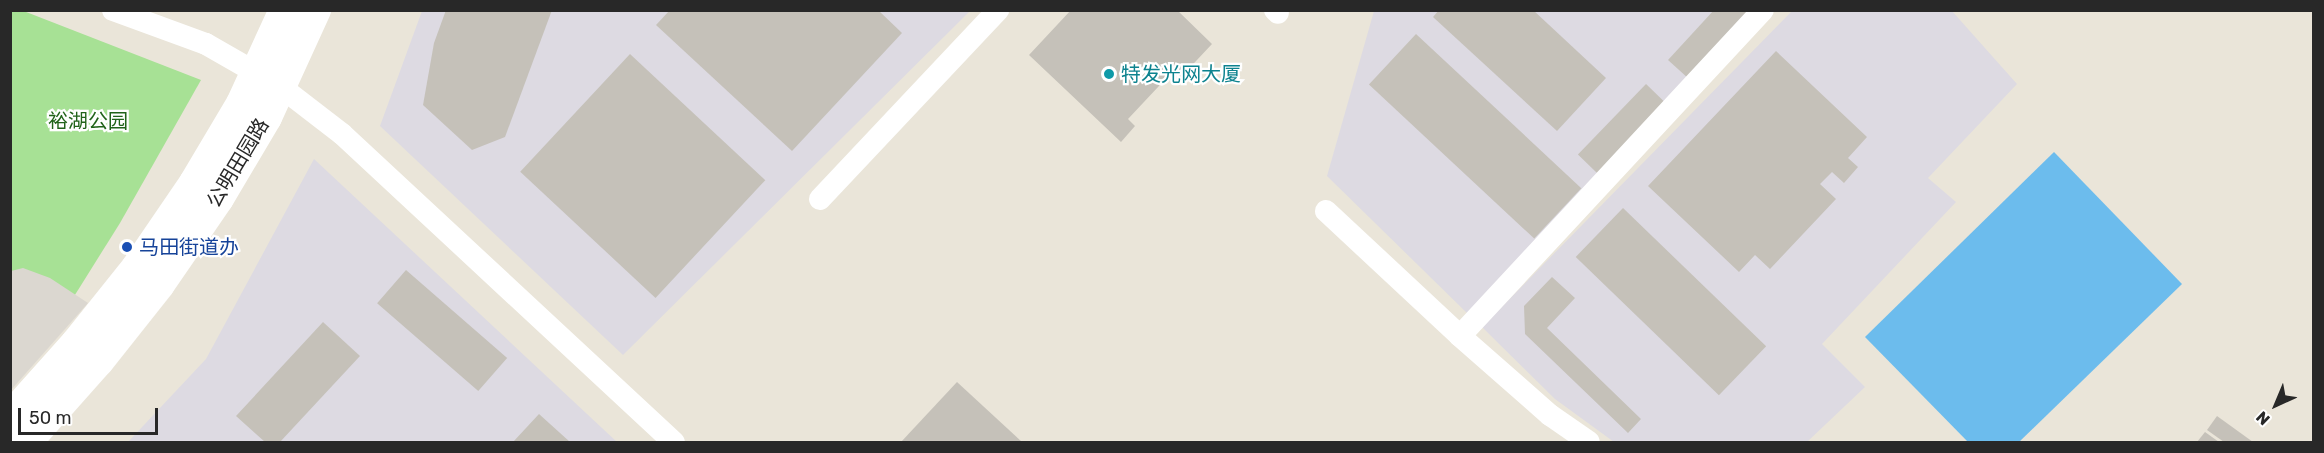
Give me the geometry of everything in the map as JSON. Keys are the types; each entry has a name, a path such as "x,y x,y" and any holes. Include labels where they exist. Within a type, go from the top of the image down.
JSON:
{"street":[{"path":"113,10 206,44 269,80 342,134 674,442"},
{"name":"公明田园路","path":"10,418 77,343 137,268 195,183 242,104 269,80 285,10"},
{"name":"公明田园路","path":"26,442 98,361 159,284 218,198 269,80 315,10"},
{"path":"820,199 998,10"},
{"path":"1460,336 1763,10"},
{"path":"1326,211 1460,336 1550,415 1585,441"}],"shaded area":[{"path":"422,11 970,11 623,355 380,126"},
{"path":"1374,11 1747,11 1468,314 1327,176"},
{"path":"1792,11 1952,11 2017,84 1928,178 1956,202 1822,344 1865,387 1807,442 1614,442 1555,399 1482,327"},
{"path":"314,159 617,442 128,442 206,359"},
{"path":"23,268 50,278 88,303 11,390 11,271"}],"green space":[{"name":"裕湖公园","path":"21,10 201,80 120,223 58,322 11,374 10,11"}],"water":[{"path":"2054,152 2182,284 2019,442 1968,442 1865,337"}],"building":[{"path":"446,10 552,10 505,137 472,150 423,105 434,43"},
{"path":"670,10 878,10 902,33 792,151 656,25"},
{"name":"特发光网大厦","path":"1071,10 1177,10 1212,44 1181,77 1174,70 1128,119 1135,126 1121,142 1029,55"},
{"path":"1439,10 1533,10 1606,78 1557,131 1433,17"},
{"path":"1714,10 1752,10 1689,79 1668,60"},
{"path":"1416,34 1581,188 1534,239 1369,84"},
{"path":"1776,51 1867,137 1848,158 1858,167 1844,183 1832,172 1820,184 1836,199 1770,269 1755,255 1739,272 1648,186"},
{"path":"630,54 765,180 655,298 520,172"},
{"path":"1646,84 1666,103 1598,174 1578,154"},
{"path":"1623,208 1766,346 1719,395 1576,257"},
{"path":"406,270 507,358 478,391 377,303"},
{"path":"1552,277 1575,298 1547,328 1641,419 1628,433 1525,334 1524,306"},
{"path":"323,322 360,356 280,442 265,442 236,416"},
{"path":"957,382 1022,442 901,442"},
{"path":"539,414 570,442 513,442"},
{"path":"2217,416 2253,442 2224,442 2207,430"},
{"path":"2205,432 2219,442 2197,442"}],"place":[{"name":"特发光网大厦","path":"1109,74"},
{"name":"马田街道办","path":"127,247"}]}
